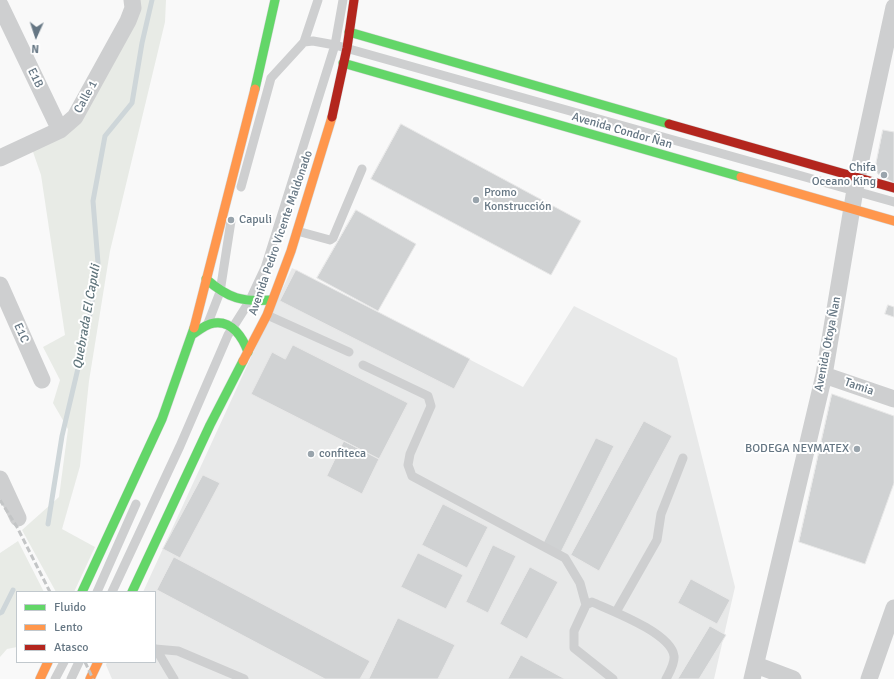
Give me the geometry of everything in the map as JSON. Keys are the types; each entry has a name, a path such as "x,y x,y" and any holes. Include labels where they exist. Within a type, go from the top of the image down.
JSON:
{"main road":[{"path":"82,591 131,489 162,419 192,335 262,60 275,0"},
{"name":"Avenida Pedro Vicente Maldonado","path":"132,591 210,425 267,316 297,231 329,132 347,48 354,0"},
{"name":"Avenida Condor Ñan","path":"349,32 856,184 894,188"},
{"name":"Avenida Condor Ñan","path":"343,63 894,222"},
{"path":"206,279 220,292 234,299 249,302 272,300"},
{"path":"192,335 208,324 221,323 232,327 240,333 246,342 248,352"},
{"path":"40,679 48,663"},
{"path":"90,679 98,663"}],"street":[{"name":"Calle 1","path":"0,158 60,130 75,117 128,21 133,8 132,0"},
{"name":"E1B","path":"0,5 60,130"},
{"name":"Avenida Otoya Ñan","path":"754,672 824,374 856,184 894,7"},
{"name":"E1C","path":"0,285 42,380"},
{"name":"Tamia","path":"824,374 894,399"},
{"path":"0,479 18,518"},
{"path":"869,679 894,608"},
{"path":"754,672 793,679"}],"lane":[{"path":"238,198 271,78 304,42 318,0"},
{"path":"112,591 180,446 232,327 249,302 265,268 335,45 343,0"},
{"path":"304,42 313,41 347,48 856,184 894,202"},
{"path":"297,231 330,240 333,238 362,169"},
{"path":"201,341 220,292 234,212"},
{"path":"267,316 349,352"},
{"path":"363,365 428,396 432,406 410,454 408,465 412,476 565,558 580,583 586,605"},
{"path":"616,612 658,540 662,514 683,458"},
{"path":"97,591 140,494"},
{"path":"613,679 574,648 574,631 586,605 592,602 616,612 664,640 672,649 675,658 666,679"},
{"path":"156,649 174,679"},
{"path":"156,649 178,651 244,679"},
{"path":"55,679 63,663"},
{"path":"71,679 79,663"}],"shaded area":[{"path":"137,0 166,0 165,22 110,251 89,381 80,466 62,529 95,547 74,591 55,591 22,530 59,497 68,429 53,403 60,380 43,347 65,335 41,175 32,149 62,135"},
{"name":"confiteca","path":"292,268 523,387 574,306 677,358 735,587 714,679 112,679 106,665 107,663 156,663 156,591 143,591"},
{"path":"18,541 43,591 16,591 16,647 7,649 0,657 0,553"}],"building":[{"name":"Promo Konstrucción","path":"401,124 581,221 551,275 371,179"},
{"path":"883,130 894,132 894,183 878,174 875,169"},
{"path":"356,210 416,244 378,311 317,278"},
{"path":"296,270 470,359 454,389 280,301"},
{"path":"888,305 894,307 894,317 885,314"},
{"path":"293,345 408,403 379,459 251,394 272,352 285,359"},
{"name":"BODEGA NEYMATEX","path":"832,394 894,416 894,483 865,564 799,542"},
{"path":"644,421 672,436 599,571 571,555"},
{"path":"596,438 614,446 561,552 543,544"},
{"path":"344,441 379,459 362,494 327,476"},
{"path":"203,475 220,483 180,558 163,549"},
{"path":"443,504 488,527 467,568 422,545"},
{"path":"493,545 516,556 488,613 466,602"},
{"path":"418,553 463,575 446,609 401,587"},
{"path":"174,557 370,661 360,679 325,679 157,590"},
{"path":"530,567 558,582 527,639 500,624"},
{"path":"691,579 730,600 717,624 678,603"},
{"path":"398,618 455,645 438,679 369,679"},
{"path":"710,626 726,635 699,679 678,679"},
{"path":"521,655 565,679 508,679"}],"waterway":[{"name":"Quebrada El Capuli","path":"48,524 62,436 88,326 98,263 93,201 105,136 132,103 142,43 152,0"},
{"name":"Quebrada El Capuli","path":"0,613 2,612 13,590"}],"railway":[{"path":"0,500 17,527 49,591"},
{"path":"85,663 93,679"}],"traffic: fast":[{"path":"255,89 275,0"},
{"path":"349,32 669,124"},
{"path":"343,63 741,177"},
{"path":"206,279 214,286 236,298 244,300 272,300"},
{"path":"192,335 214,323 226,324 240,336 248,352"},
{"path":"82,591 162,419 194,328"},
{"path":"132,591 210,425 243,361"}],"traffic: slow":[{"path":"194,328 255,89"},
{"path":"243,361 267,315 291,251 332,117"},
{"path":"741,177 894,221"},
{"path":"40,679 48,663"},
{"path":"90,679 98,663"}],"traffic: jam":[{"path":"332,117 347,48 354,0"},
{"path":"669,124 894,188"}],"place":[{"name":"Chifa Oceano King","path":"884,175"},
{"name":"Promo Konstrucción","path":"476,200"},
{"name":"Capuli","path":"231,220"},
{"name":"BODEGA NEYMATEX","path":"857,449"},
{"name":"confiteca","path":"311,454"}]}
